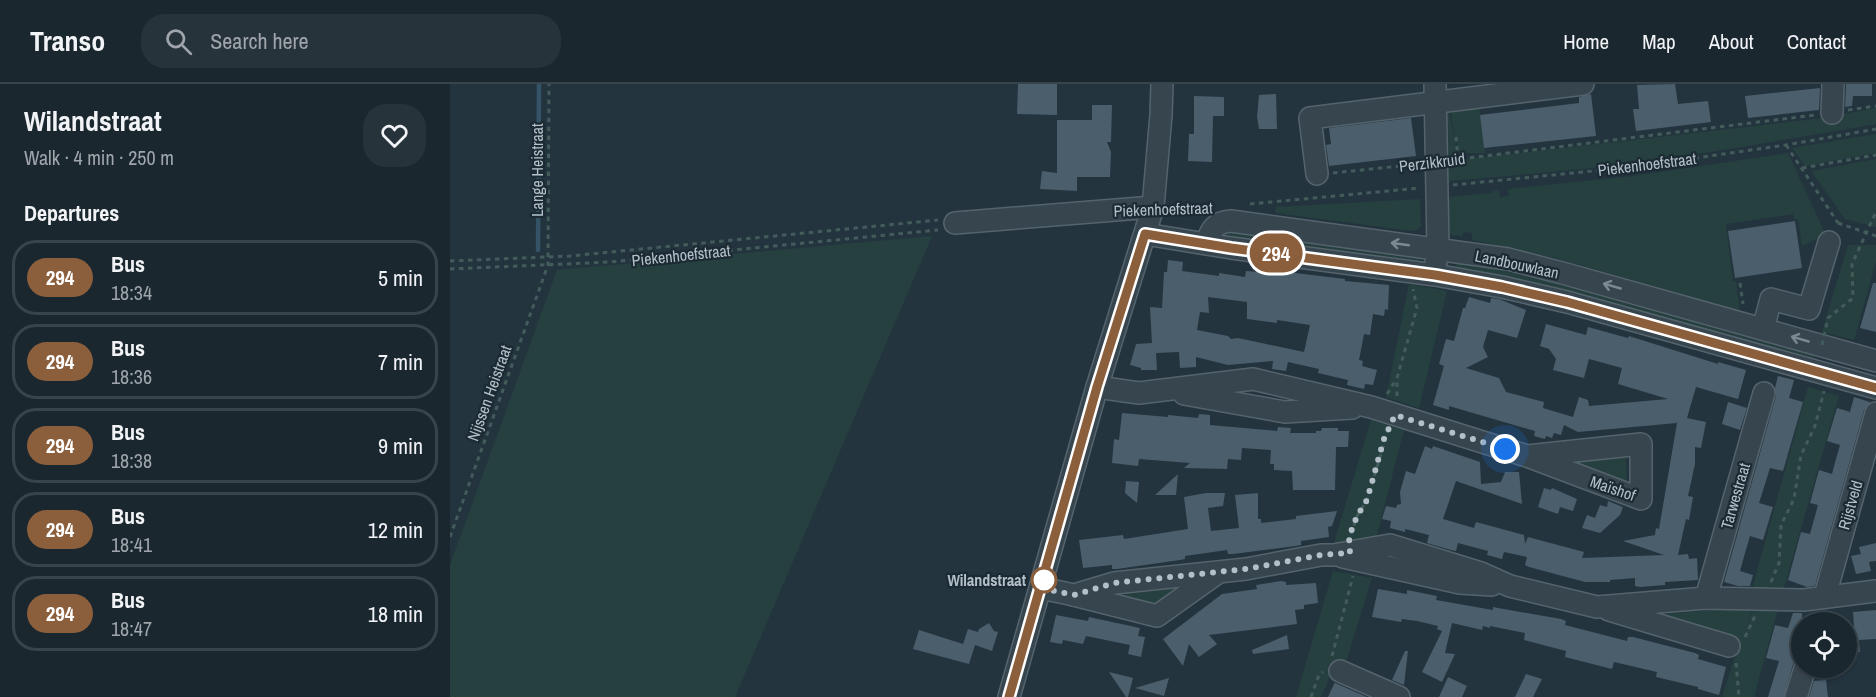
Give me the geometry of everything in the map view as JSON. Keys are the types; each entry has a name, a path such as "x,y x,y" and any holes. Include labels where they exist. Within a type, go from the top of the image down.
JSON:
{"street":[{"path":"1009,697 1097,387 1153,207 1161,115 1161,84"},
{"path":"1317,174 1310,118 1435,93 1583,84"},
{"path":"1832,113 1833,84"},
{"path":"1435,93 1438,249 1435,275"},
{"name":"Piekenhoefstraat","path":"955,223 1153,207"},
{"name":"Landbouwlaan","path":"1207,244 1212,228 1222,222 1231,221 1438,249 1527,264 1876,361"},
{"path":"1763,329 1771,299 1809,309 1833,232"},
{"name":"Landbouwlaan","path":"1145,234 1435,275 1502,287 1567,302 1876,388"},
{"path":"1828,347 1828,375"},
{"name":"Maïshof","path":"1097,387 1139,393 1253,379 1371,407 1527,456 1641,499 1641,444 1527,456"},
{"name":"Tarwestraat","path":"1706,598 1764,393"},
{"name":"Rijstveld","path":"1825,596 1876,413"},
{"path":"1074,595 1114,583 1218,573 1321,555 1347,556 1390,545 1481,573 1509,586 1597,607 1729,646"},
{"path":"1041,588 1157,616 1218,573"},
{"path":"1597,607 1706,598 1804,600 1876,591"},
{"path":"1332,669 1399,697"},
{"path":"1796,697 1801,678"}],"path":[{"name":"Lange Heistraat","path":"548,256 549,84"},
{"name":"Perzikkruid","path":"1317,174 1435,162 1876,106"},
{"name":"Piekenhoefstraat","path":"1246,205 1633,167 1786,145 1876,129"},
{"path":"1786,145 1802,168 1833,232 1865,233 1876,236"},
{"path":"1802,168 1876,155"},
{"name":"Piekenhoefstraat","path":"1153,207 1211,207"},
{"path":"1828,347 1828,318 1853,298 1852,264 1876,212"},
{"path":"450,261 622,251 946,219 955,223"},
{"name":"Piekenhoefstraat","path":"450,269 610,262 946,229 955,223"},
{"name":"Nijssen Heistraat","path":"450,537 548,265 548,256"},
{"path":"1311,697 1319,675 1332,669 1349,537 1357,516 1367,500 1384,439 1395,415 1397,378 1417,308 1413,292 1414,272"},
{"path":"1767,590 1779,563 1781,525 1794,498 1801,455 1815,426 1828,375"}],"green space":[{"path":"1479,103 1485,153 1459,153 1451,109"},
{"path":"1442,107 1448,109 1455,137 1456,154 1442,156"},
{"path":"1876,108 1876,124 1763,143 1599,167 1448,181 1448,178 1442,179 1442,162 1823,118"},
{"path":"1876,134 1876,153 1805,166 1792,148"},
{"path":"1788,153 1826,235 1802,246 1798,219 1794,219 1793,214 1726,224 1733,281 1736,281 1740,311 1555,258 1472,240 1472,233 1464,232 1462,236 1447,234 1445,197 1492,193 1493,190 1499,190 1500,197 1509,196 1508,189 1633,176"},
{"path":"1876,159 1876,227 1845,219 1811,171"},
{"path":"1420,199 1421,226 1412,231 1275,213 1276,207"},
{"path":"1220,229 1421,253 1418,265 1218,237"},
{"path":"932,236 735,697 450,697 450,565 557,270"},
{"path":"1848,245 1876,245 1876,262 1854,340 1822,332"},
{"path":"1457,258 1507,263 1817,350 1812,366 1456,270"},
{"path":"1409,284 1447,291 1419,408 1386,397"},
{"path":"1808,387 1839,396 1784,588 1752,589"},
{"path":"1371,420 1404,430 1376,539 1333,546"},
{"path":"1626,452 1627,486 1557,459"},
{"path":"1333,571 1372,578 1345,665 1334,667 1321,697 1296,697"},
{"path":"1196,581 1155,608 1096,596"},
{"path":"1753,607 1747,625 1753,610 1778,609 1754,697 1722,697 1739,644 1640,616"}],"building":[{"path":"1018,84 1057,84 1057,115 1017,114"},
{"path":"1675,84 1678,104 1708,101 1711,122 1636,131 1633,109 1639,109 1637,85"},
{"path":"1846,84 1872,84 1872,96 1853,96 1852,106 1845,107"},
{"path":"1820,88 1819,110 1748,118 1745,96"},
{"path":"1276,94 1277,129 1259,129 1257,117 1259,95"},
{"path":"1591,94 1596,136 1484,148 1480,115 1579,103 1579,97"},
{"path":"1194,96 1224,97 1224,116 1213,116 1212,162 1188,161 1189,134 1194,134"},
{"path":"1092,105 1112,105 1111,142 1107,142 1111,152 1110,177 1077,177 1077,191 1040,189 1042,171 1057,173 1057,120 1092,120"},
{"path":"1411,118 1416,156 1329,166 1326,145 1331,144 1329,128"},
{"path":"1795,221 1802,268 1735,278 1728,231"},
{"path":"1168,260 1183,262 1182,271 1219,276 1219,273 1245,277 1246,271 1261,272 1261,269 1389,285 1388,310 1385,309 1384,316 1373,314 1370,335 1364,334 1359,360 1363,361 1362,366 1377,370 1373,385 1365,384 1364,389 1347,385 1348,380 1318,373 1319,369 1288,362 1286,371 1272,369 1273,361 1228,365 1196,357 1196,367 1180,368 1179,352 1156,353 1157,370 1141,370 1141,368 1130,365 1136,344 1152,343 1150,307 1162,308 1164,272 1167,272","holes":["1208,297 1247,302 1247,319 1277,323 1277,320 1310,325 1304,352 1238,338 1231,339 1228,336 1197,330 1200,312 1209,313"]},
{"path":"1873,283 1876,283 1876,332 1860,328"},
{"path":"1469,297 1490,303 1491,298 1499,299 1526,310 1517,338 1488,330 1483,347 1488,357 1466,368 1499,378 1506,392 1544,402 1543,408 1573,417 1579,397 1588,400 1589,406 1668,399 1618,384 1622,368 1589,359 1584,378 1553,370 1556,359 1549,349 1540,346 1546,324 1586,335 1588,327 1628,338 1629,336 1718,364 1718,362 1746,370 1738,399 1696,387 1687,418 1706,422 1701,448 1695,447 1695,464 1688,496 1693,497 1689,520 1686,519 1678,555 1688,554 1689,559 1697,558 1698,580 1665,582 1665,585 1640,587 1635,586 1635,578 1610,580 1610,582 1585,582 1529,567 1525,565 1527,557 1504,552 1502,559 1487,555 1488,551 1458,543 1456,551 1427,543 1429,535 1390,528 1391,521 1382,519 1386,506 1396,508 1401,504 1400,492 1406,471 1415,474 1425,446 1432,449 1433,446 1480,462 1481,484 1501,482 1505,472 1519,472 1522,504 1456,481 1443,519 1474,528 1476,522 1524,535 1525,544 1528,537 1584,552 1582,558 1664,555 1623,541 1655,535 1656,528 1659,529 1677,423 1578,432 1564,425 1561,435 1554,433 1552,438 1546,436 1545,439 1534,436 1535,431 1449,406 1449,410 1433,405 1444,366 1439,364 1446,339 1454,341 1463,308"},
{"path":"1778,376 1794,380 1789,398 1803,402 1783,471 1770,468 1759,503 1773,507 1763,540 1750,536 1745,553 1740,571 1753,575 1750,586 1738,586 1724,582 1776,396"},
{"path":"1854,397 1870,402 1864,410 1815,586 1807,587 1788,580 1801,532 1810,534 1818,505 1810,503 1819,470 1832,474 1840,445 1827,441 1837,408 1850,412"},
{"path":"1728,402 1747,408 1740,430 1722,424"},
{"path":"1122,413 1198,418 1199,414 1210,415 1210,425 1277,431 1278,427 1291,428 1290,433 1316,433 1322,428 1338,428 1338,431 1349,431 1348,447 1336,447 1335,490 1293,490 1292,471 1274,470 1274,464 1270,464 1271,450 1242,448 1241,460 1228,459 1227,469 1184,468 1190,463 1139,459 1138,466 1112,463 1114,439 1119,440"},
{"path":"1178,474 1176,495 1155,495"},
{"path":"1126,481 1139,482 1137,503 1125,493"},
{"path":"1544,488 1551,490 1552,488 1577,499 1573,511 1560,507 1558,514 1538,507"},
{"path":"1206,493 1225,493 1223,506 1208,508 1211,531 1239,528 1235,495 1258,493 1258,519 1261,519 1261,523 1337,511 1332,526 1328,527 1329,537 1301,541 1301,545 1233,554 1228,554 1227,550 1185,556 1185,559 1180,560 1117,569 1112,569 1112,565 1083,568 1079,540 1123,535 1124,539 1188,529 1184,497"},
{"path":"1608,501 1623,507 1620,515 1600,533 1582,528 1587,515 1595,518 1600,505 1607,507"},
{"path":"1876,543 1876,561 1869,562 1871,571 1856,574 1851,556 1861,554 1859,547"},
{"path":"1286,582 1286,585 1316,583 1318,603 1304,605 1304,609 1295,610 1297,624 1209,635 1217,644 1199,657 1189,644 1183,666 1163,639 1222,594 1257,589 1256,585"},
{"path":"1378,589 1407,594 1407,590 1437,596 1436,600 1561,619 1566,621 1565,625 1627,641 1628,637 1633,637 1695,653 1699,655 1698,659 1726,667 1719,695 1698,689 1698,687 1656,677 1657,672 1614,662 1612,669 1565,657 1566,651 1524,640 1525,633 1490,626 1490,628 1483,626 1482,630 1452,623 1445,653 1455,654 1442,682 1422,672 1442,631 1437,629 1438,626 1417,621 1402,619 1401,622 1372,617"},
{"path":"1876,610 1876,639 1859,640 1860,652 1857,652 1857,612 1853,612"},
{"path":"1056,615 1088,621 1089,617 1140,628 1138,636 1145,637 1141,657 1128,654 1130,645 1086,636 1083,644 1063,640 1062,644 1050,642"},
{"path":"1791,619 1791,671 1784,697 1768,697 1779,661 1766,658 1775,625 1788,628"},
{"path":"989,623 994,631 998,632 992,651 975,645 969,664 913,649 919,630 963,644 968,629 978,632"},
{"path":"1287,635 1289,649 1253,654 1252,650"},
{"path":"1405,651 1408,651 1404,685 1392,680"},
{"path":"1109,672 1133,678 1128,697 1126,697"},
{"path":"1526,674 1542,679 1533,697 1515,697"},
{"path":"1448,677 1467,686 1462,697 1439,697"},
{"path":"1169,678 1164,696 1135,688"},
{"path":"1826,680 1828,697 1809,697 1814,681"},
{"path":"1335,683 1367,697 1328,697"}],"waterway":[{"path":"538,250 539,84"}],"bus line":[{"name":"294","path":"1009,697 1097,387 1145,234 1231,248 1435,275 1502,287 1567,302 1876,388"}],"place":[{"name":"Wilandstraat","path":"1044,580"}],"route":[{"path":"1044,580 1041,588 1074,595 1114,583 1246,569 1321,555 1350,553 1349,537 1357,516 1367,500 1384,439 1395,415 1505,449"}]}
